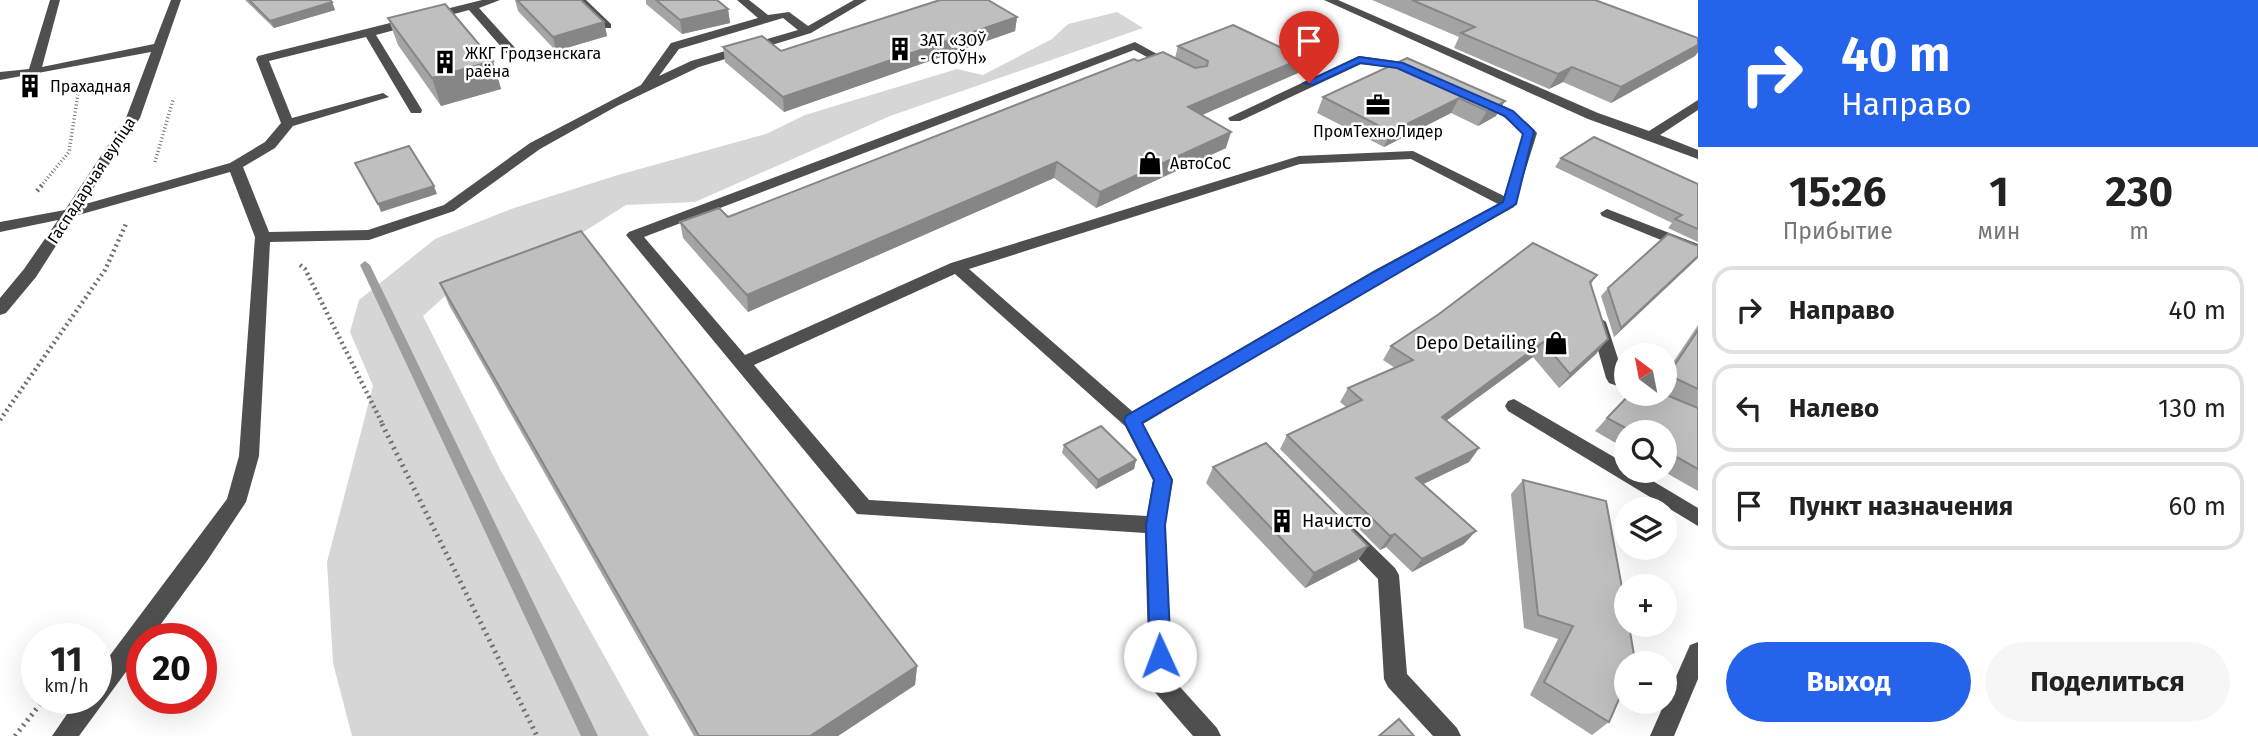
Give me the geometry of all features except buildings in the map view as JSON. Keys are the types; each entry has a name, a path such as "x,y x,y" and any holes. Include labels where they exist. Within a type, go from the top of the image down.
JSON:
{"street":[{"path":"34,72 55,0"},
{"name":"Гаспадарчая вуліца","path":"0,309 71,213 133,118 176,0"},
{"path":"288,123 262,59 495,0"},
{"path":"580,0 607,26"},
{"path":"742,0 767,20"},
{"path":"262,237 369,235 449,208 535,146 644,88 695,64 807,31 862,0"},
{"path":"1329,0 1593,116 1698,155"},
{"path":"471,6 514,54"},
{"path":"644,88 675,46 785,14 807,31"},
{"path":"369,33 416,110"},
{"path":"1155,525 864,508 634,236 1135,46 1184,72"},
{"path":"0,76 34,72 159,47"},
{"path":"1235,118 1359,60 1399,65 1423,76"},
{"path":"1132,421 1379,275 1509,204 1530,133 1509,114 1460,92"},
{"path":"3,227 71,213 234,166 270,145 288,123 383,97"},
{"path":"1650,136 1698,104"},
{"path":"742,363 957,267 1299,160 1413,155 1509,204"},
{"path":"112,672 200,555 236,502 249,456 262,237 234,166"},
{"path":"1607,213 1698,250"},
{"path":"957,267 1132,421 1163,480 1155,525 1161,682 1209,736"},
{"path":"1594,307 1614,375"},
{"path":"1514,406 1698,518"},
{"path":"1670,406 1698,420"},
{"path":"1330,516 1388,575 1396,679 1449,736"},
{"path":"1662,736 1698,652"},
{"path":"64,736 80,714"}],"path":[{"path":"3,227 69,152 82,63"},
{"path":"262,237 305,269 537,736"},
{"path":"15,736 32,714"}],"shaded area":[{"path":"1117,12 1143,28 890,116 695,202 626,205 574,238 445,296 423,316 500,469 649,736 352,736 333,663 327,562 373,386 350,332 359,300 435,239 514,208 618,175 766,134 805,115 957,69 983,75 1052,39 1068,24"}],"waterway":[{"path":"365,265 590,736"}],"place":[{"name":"ЗАТ «ЗОЎ - СТОЎН»","path":"900,49"},
{"name":"ЖКГ Гродзенскага раёна","path":"445,62"},
{"name":"Прахадная","path":"30,86"},
{"name":"ПромТехноЛидер","path":"1378,105"},
{"name":"АвтоСоС","path":"1150,163"},
{"name":"Depo Detailing","path":"1556,343"},
{"name":"Начисто","path":"1282,521"}],"route":[{"path":"1160,656 1155,525 1163,480 1132,421 1379,275 1509,204 1530,133 1509,114 1399,65 1359,60 1309,83"}]}
